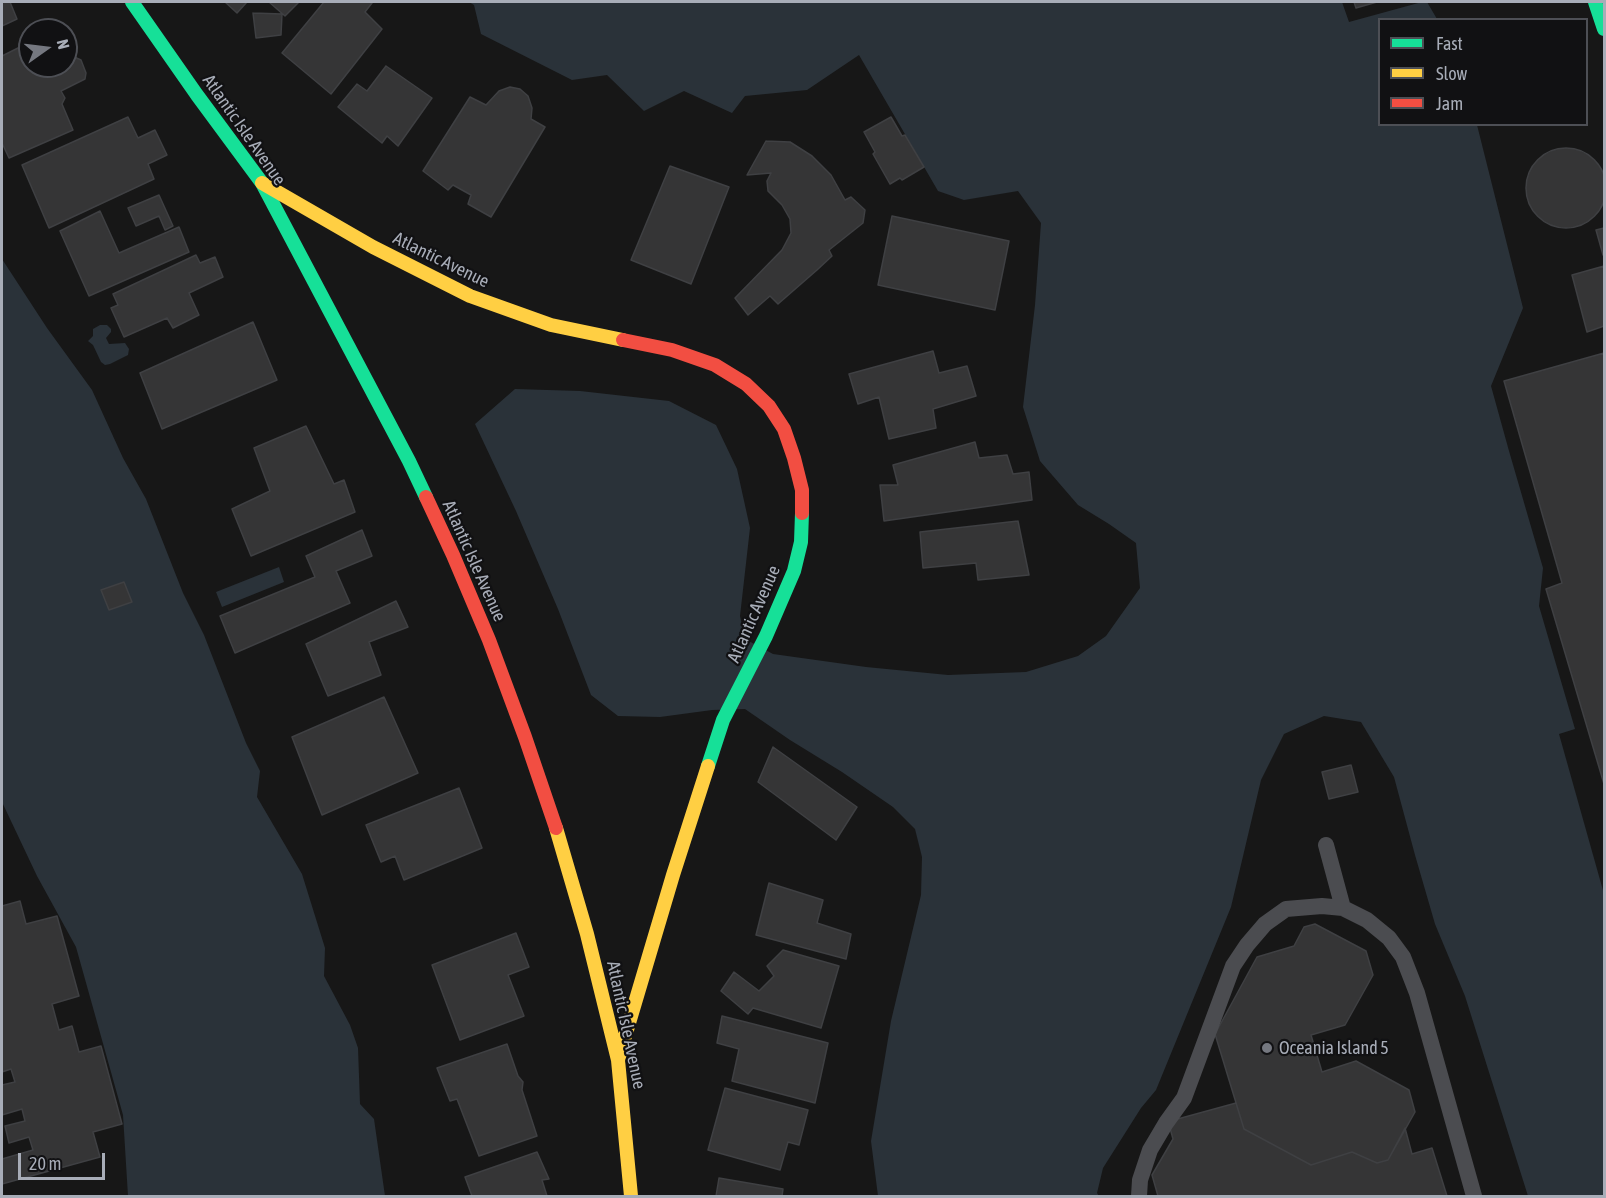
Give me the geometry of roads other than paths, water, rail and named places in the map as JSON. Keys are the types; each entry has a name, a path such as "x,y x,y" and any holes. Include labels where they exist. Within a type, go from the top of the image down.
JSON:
{"street":[{"name":"Atlantic Isle Avenue","path":"132,2 262,183 410,461 489,640 525,737 587,934 618,1060 631,1197"},
{"path":"1595,2 1605,28"},
{"name":"Atlantic Avenue","path":"262,183 373,247 470,296 551,325 672,350 716,364 746,384 769,406 784,429 802,490 801,542 794,571 766,636 723,720 673,875 618,1060"}],"lane":[{"path":"1326,845 1343,908"},
{"path":"1139,1197 1140,1180 1150,1150 1184,1098 1233,966 1265,924 1286,909 1322,906 1343,908 1367,920 1389,938 1403,957 1417,993 1474,1197"}],"place":[{"name":"Oceania Island 5","path":"1267,1048"}]}
